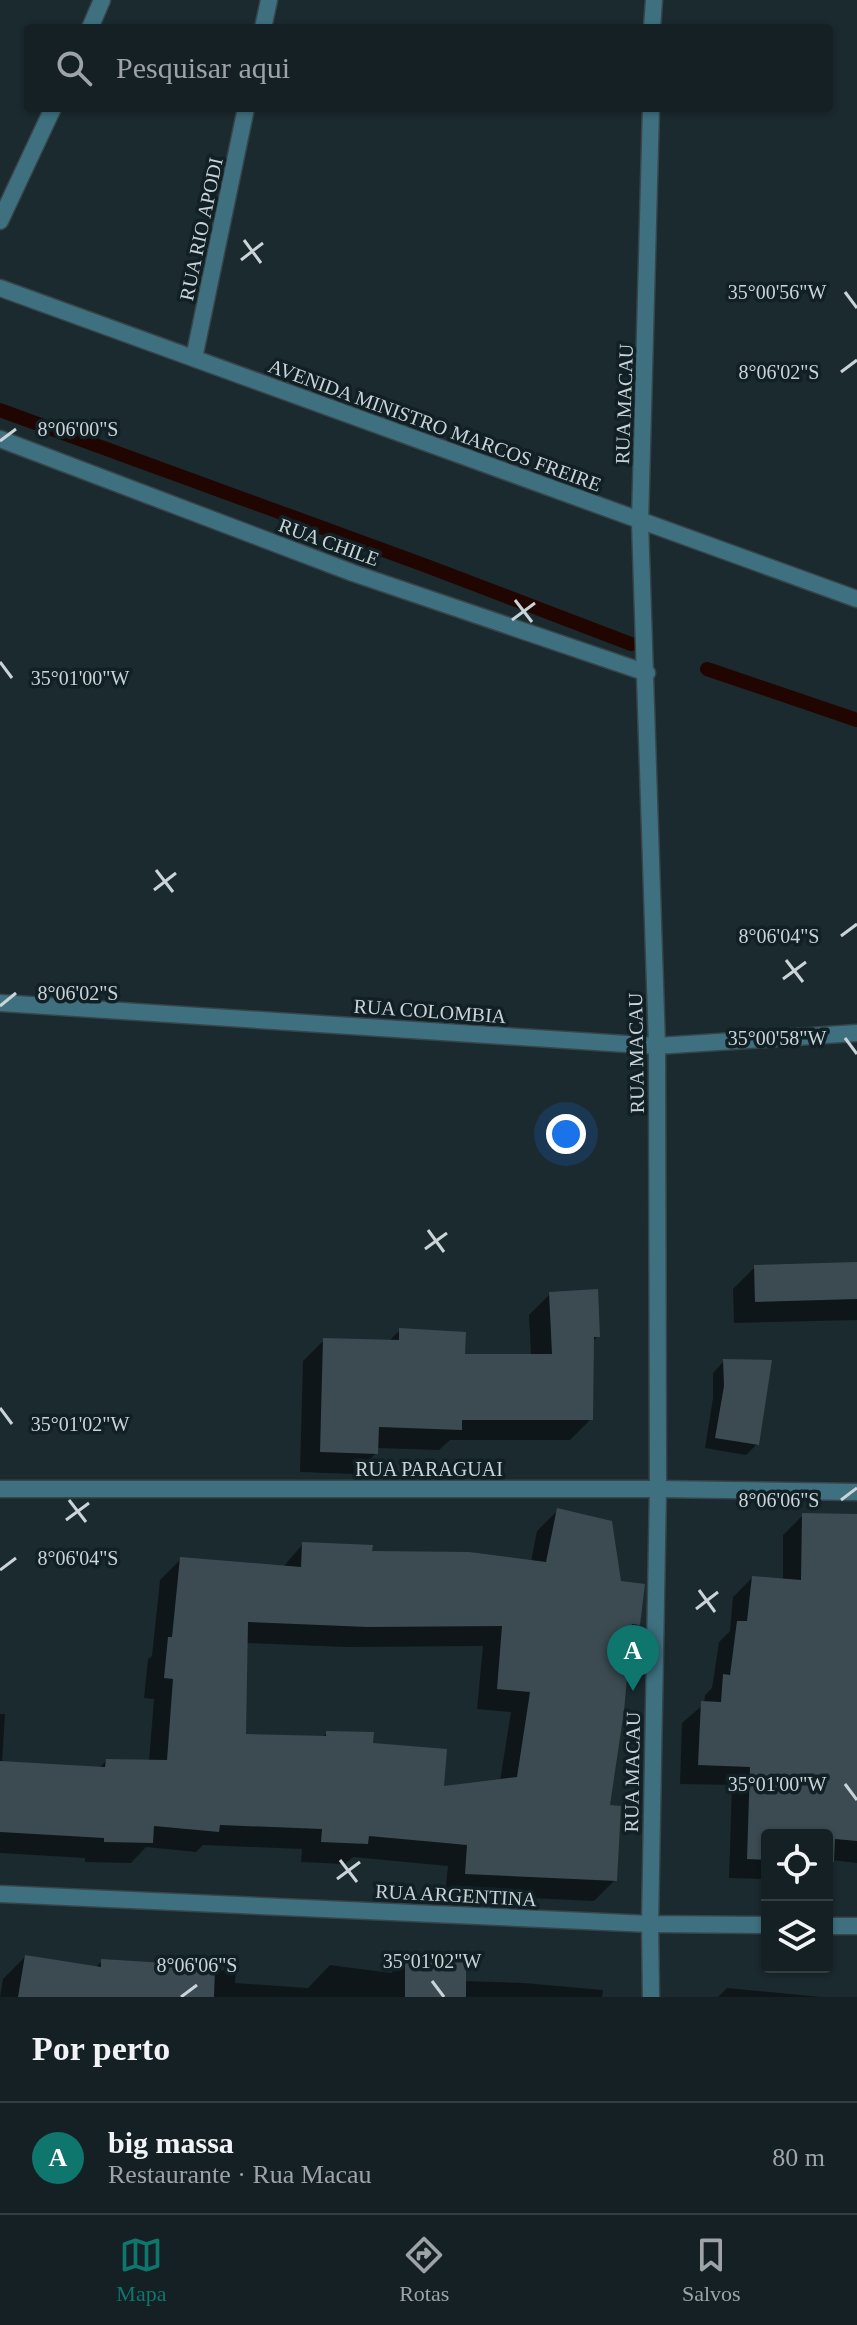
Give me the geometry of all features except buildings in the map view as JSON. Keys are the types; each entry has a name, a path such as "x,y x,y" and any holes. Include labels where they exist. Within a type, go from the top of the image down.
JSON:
{"street":[{"path":"92,24 102,0"},
{"path":"264,24 269,0"},
{"path":"652,24 654,0"},
{"path":"0,221 51,112"},
{"name":"RUA RIO APODI","path":"194,358 245,112"},
{"name":"RUA MACAU","path":"651,112 640,522 657,1046 658,1489 651,1997"},
{"name":"AVENIDA MINISTRO MARCOS FREIRE","path":"0,288 857,599"},
{"name":"RUA CHILE","path":"0,439 353,573 647,673"},
{"name":"RUA COLOMBIA","path":"0,1003 657,1046 857,1033"},
{"name":"RUA PARAGUAI","path":"0,1489 857,1492"},
{"name":"RUA ARGENTINA","path":"0,1894 650,1924 761,1925"},
{"path":"833,1926 857,1926"}],"waterway":[{"path":"0,410 631,644"},
{"path":"707,669 857,720"}],"place":[{"name":"big massa","path":"633,1691"}]}
